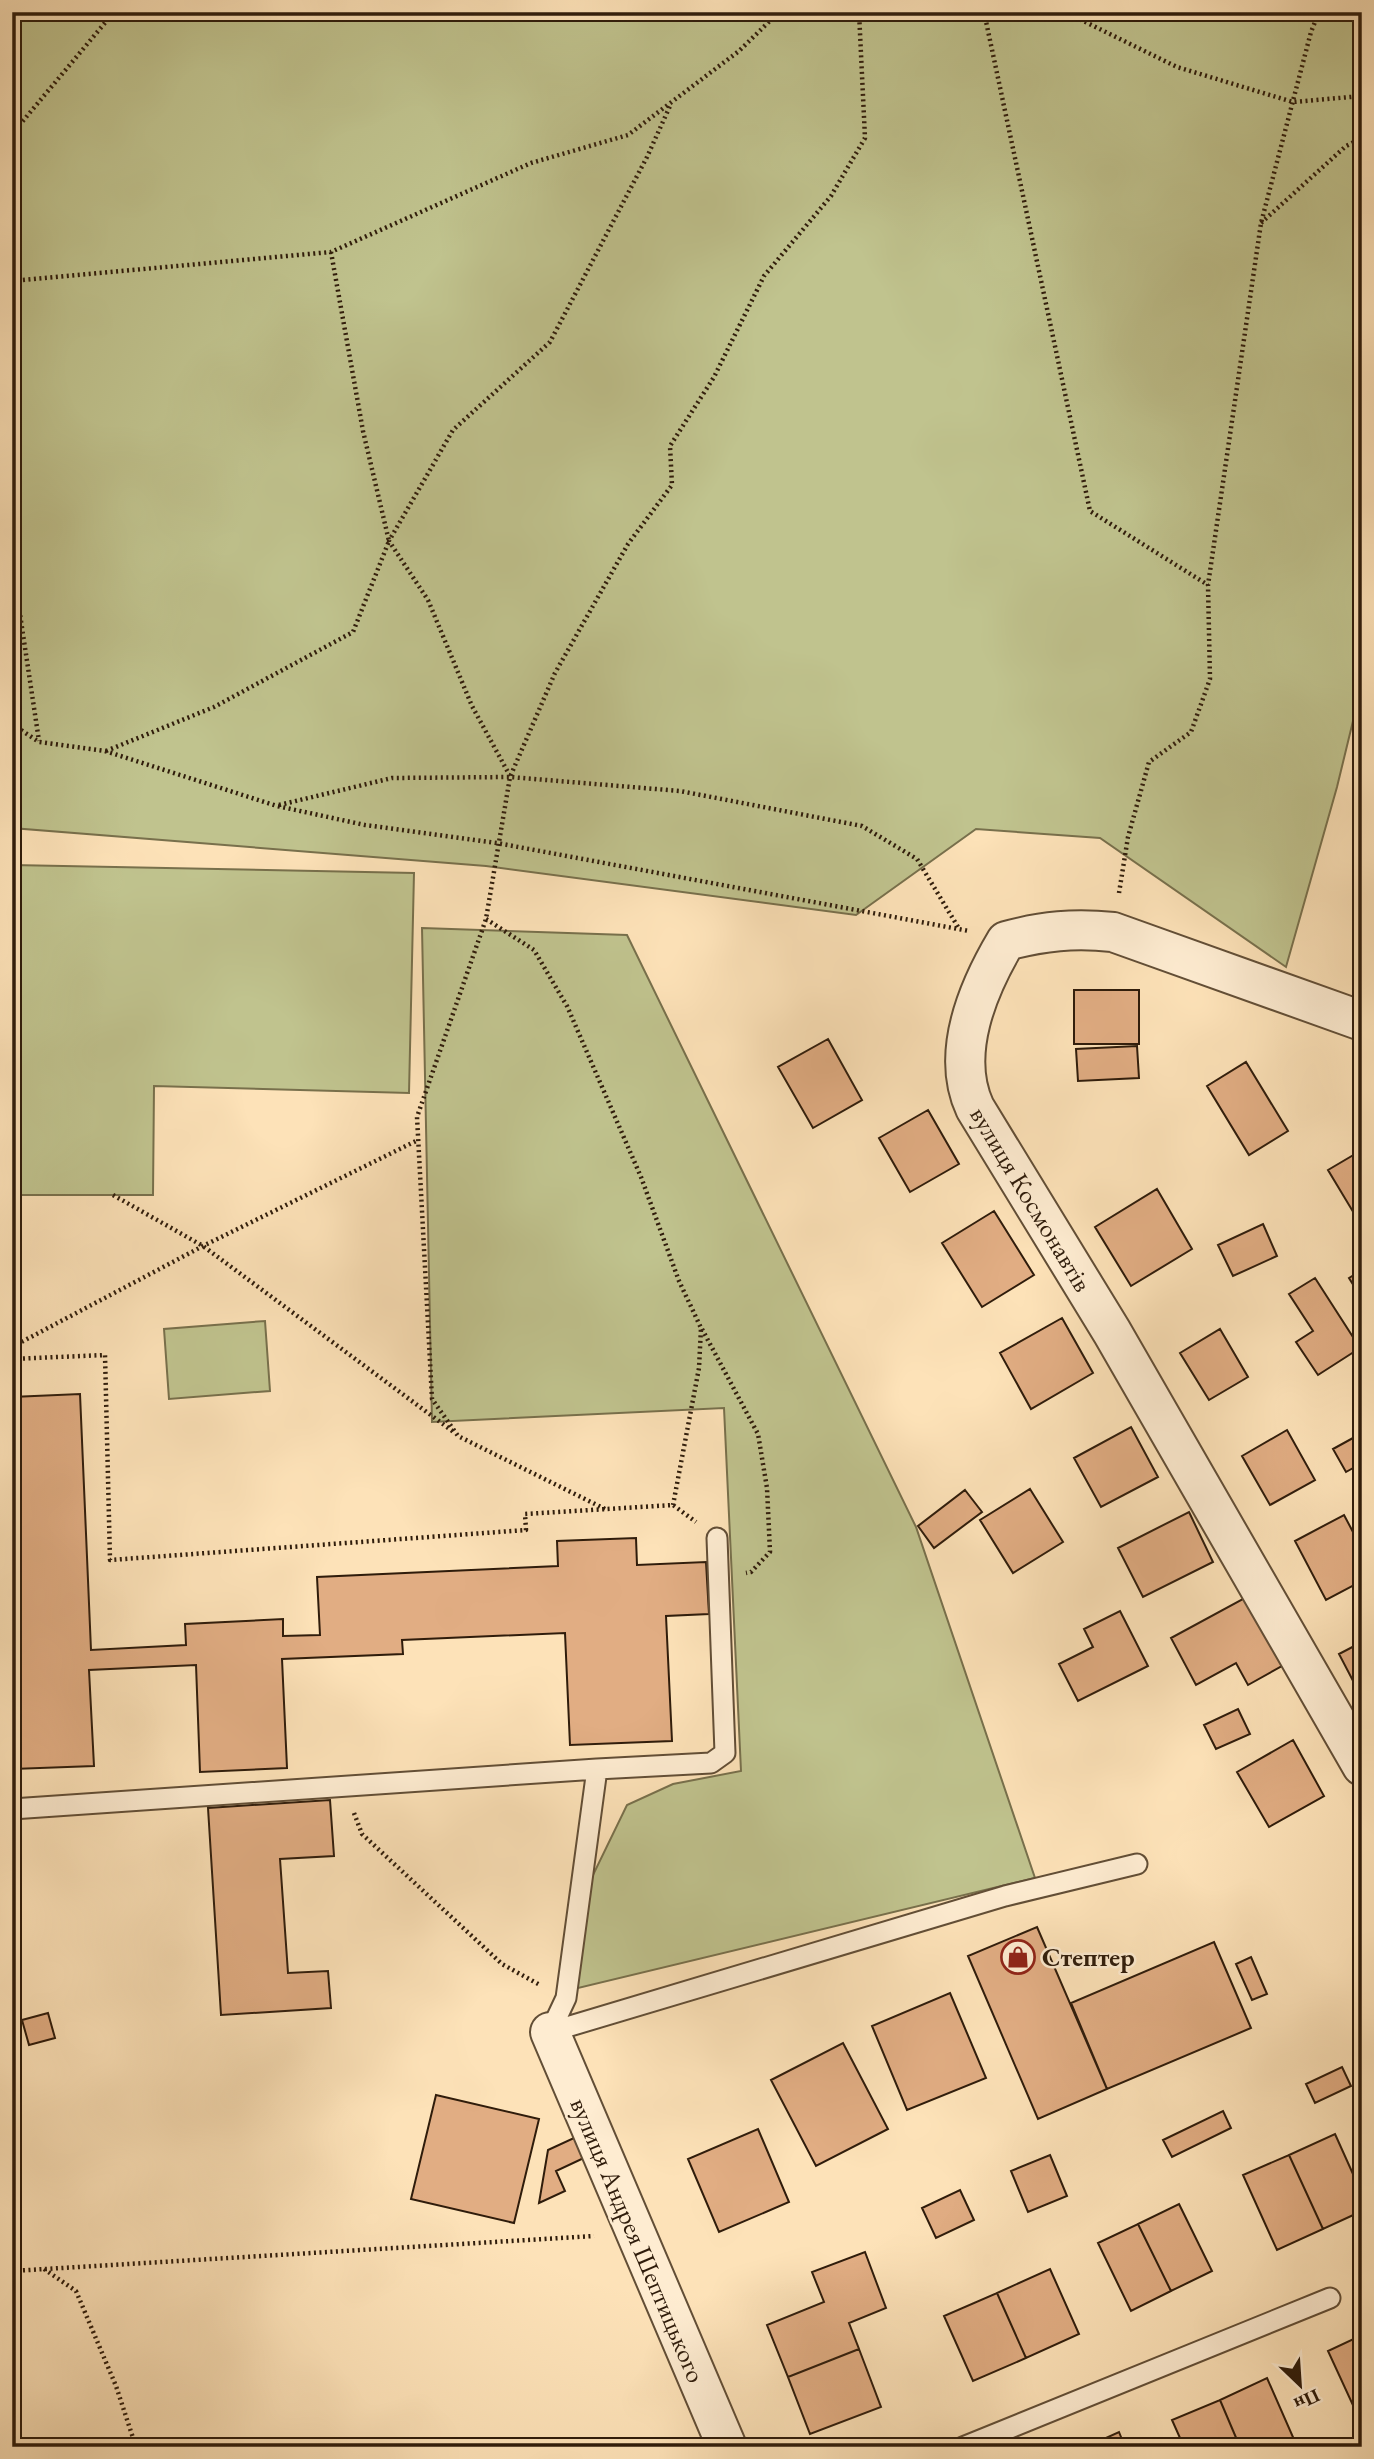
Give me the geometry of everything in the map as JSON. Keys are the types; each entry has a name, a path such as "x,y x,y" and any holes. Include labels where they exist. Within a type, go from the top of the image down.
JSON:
{"street":[{"path":"1006,941 1047,930 1113,932 1362,1021"},
{"name":"вулиця Космонавтів","path":"1006,941 977,995 964,1072 967,1091 1112,1332 1362,1766"},
{"name":"вулиця Андрея Шептицького","path":"550,2032 727,2447"}],"lane":[{"path":"12,1809 711,1763 725,1753 718,1538"},
{"path":"550,2032 566,1998 597,1769"},
{"path":"550,2032 1005,1896 1136,1864"},
{"path":"963,2447 1330,2298"}],"path":[{"path":"12,134 114,12"},
{"path":"458,1436 432,1399 416,1117 486,919 510,777 555,673 628,544 671,485 670,446 714,377 764,276 831,196 865,138 859,12"},
{"path":"984,12 1090,511 1208,585"},
{"path":"1065,12 1177,67 1293,102 1362,96"},
{"path":"1113,932 1128,837 1149,762 1191,732 1210,679 1208,585 1261,223 1311,32 1320,12"},
{"path":"12,281 331,252 531,163 628,135 739,51 778,13"},
{"path":"105,751 214,707 353,632 389,541 453,430 550,342 647,157 671,102"},
{"path":"1261,223 1346,146 1362,138"},
{"path":"331,252 363,431 389,541 428,600 472,706 510,777"},
{"path":"12,561 39,742"},
{"path":"12,724 39,742 105,751 277,806 365,825 497,843 958,928 1006,941"},
{"path":"277,806 392,778 510,777 680,792 862,826 917,859 958,928"},
{"path":"486,919 534,950 567,1006 641,1177 680,1281 701,1328 758,1434 767,1488 770,1552 751,1572 719,1577"},
{"path":"12,1347 203,1246 416,1141"},
{"path":"113,1195 203,1246 458,1436 605,1509"},
{"path":"673,1505 699,1368 701,1328"},
{"path":"12,1359 105,1355 110,1560 526,1530 526,1514 673,1505 718,1538"},
{"path":"345,1787 362,1834 502,1964 566,1998"},
{"path":"12,2271 634,2233"},
{"path":"43,2269 76,2291 116,2386 136,2447"}],"green space":[{"path":"12,12 1362,12 1362,684 1337,787 1286,967 1100,838 976,829 856,915 486,866 12,828"},
{"path":"12,865 414,873 409,1093 154,1086 153,1195 12,1195"},
{"path":"422,928 627,935 916,1527 1035,1878 574,1989 592,1877 627,1805 673,1784 741,1771 724,1408 432,1422"},
{"path":"265,1321 270,1391 169,1399 164,1329"}],"building":[{"path":"1074,990 1139,990 1139,1044 1074,1044"},
{"path":"828,1039 862,1100 813,1128 778,1067"},
{"path":"1137,1046 1139,1078 1078,1081 1076,1049"},
{"path":"1246,1062 1288,1131 1249,1155 1207,1086"},
{"path":"928,1110 959,1164 910,1192 879,1138"},
{"path":"1362,1150 1362,1211 1355,1215 1328,1170"},
{"path":"1157,1189 1192,1249 1131,1286 1095,1227"},
{"path":"994,1211 1034,1275 982,1307 942,1243"},
{"path":"1263,1224 1277,1256 1233,1276 1218,1245"},
{"path":"1362,1270 1362,1299 1349,1278"},
{"path":"1315,1278 1360,1348 1318,1375 1296,1342 1313,1331 1289,1294"},
{"path":"1062,1318 1093,1373 1031,1409 1000,1353"},
{"path":"1220,1329 1248,1377 1209,1400 1180,1353"},
{"path":"80,1394 91,1650 186,1645 185,1624 283,1619 283,1636 320,1635 317,1577 558,1566 557,1541 636,1538 637,1565 706,1562 709,1614 666,1616 672,1741 570,1745 565,1633 402,1640 403,1654 282,1659 287,1768 200,1772 196,1665 89,1670 94,1766 13,1769 12,1397"},
{"path":"1131,1427 1158,1477 1101,1507 1074,1458"},
{"path":"1287,1430 1315,1480 1270,1505 1242,1456"},
{"path":"1362,1433 1362,1463 1346,1472 1333,1449"},
{"path":"1030,1489 1063,1542 1013,1573 980,1520"},
{"path":"965,1490 982,1512 934,1548 918,1526"},
{"path":"1189,1512 1213,1562 1143,1597 1118,1548"},
{"path":"1344,1515 1362,1549 1362,1581 1326,1600 1295,1541"},
{"path":"1252,1594 1289,1662 1248,1685 1236,1663 1196,1685 1171,1638"},
{"path":"1120,1611 1148,1666 1078,1701 1059,1664 1093,1647 1084,1629"},
{"path":"1362,1642 1362,1698 1339,1654"},
{"path":"1238,1709 1250,1734 1216,1749 1204,1725"},
{"path":"1293,1740 1324,1796 1269,1827 1237,1772"},
{"path":"330,1800 334,1856 280,1859 288,1973 328,1971 331,2008 221,2015 208,1808"},
{"path":"1037,1927 1107,2089 1038,2119 968,1956"},
{"path":"1214,1942 1251,2028 1107,2089 1071,2003"},
{"path":"1251,1957 1267,1994 1252,2000 1236,1964"},
{"path":"950,1993 986,2078 907,2110 872,2026"},
{"path":"48,2013 55,2038 29,2045 22,2020"},
{"path":"843,2043 888,2129 816,2166 771,2080"},
{"path":"1342,2067 1351,2086 1315,2103 1306,2084"},
{"path":"436,2095 539,2119 514,2223 411,2199"},
{"path":"1223,2111 1231,2128 1172,2157 1163,2140"},
{"path":"758,2129 789,2202 719,2232 688,2159"},
{"path":"1335,2134 1362,2194 1362,2211 1323,2229 1289,2155"},
{"path":"576,2137 586,2157 556,2171 565,2191 539,2203 548,2150"},
{"path":"1050,2155 1067,2196 1028,2212 1011,2171"},
{"path":"1289,2155 1323,2229 1277,2250 1243,2175"},
{"path":"960,2190 974,2220 936,2238 922,2208"},
{"path":"1179,2204 1212,2271 1171,2291 1138,2224"},
{"path":"1138,2224 1171,2291 1131,2311 1098,2243"},
{"path":"865,2252 886,2308 849,2323 859,2349 788,2377 767,2325 824,2302 812,2272"},
{"path":"1050,2269 1079,2334 1026,2358 997,2293"},
{"path":"997,2293 1026,2358 973,2381 944,2316"},
{"path":"1362,2335 1362,2412 1357,2414 1328,2351"},
{"path":"859,2349 881,2407 810,2434 788,2377"},
{"path":"1267,2378 1296,2444 1289,2447 1240,2447 1220,2400"},
{"path":"1220,2400 1240,2447 1184,2447 1172,2420"},
{"path":"1119,2432 1125,2447 1086,2447"}],"place":[{"name":"Стептер","path":"1018,1957"}]}
